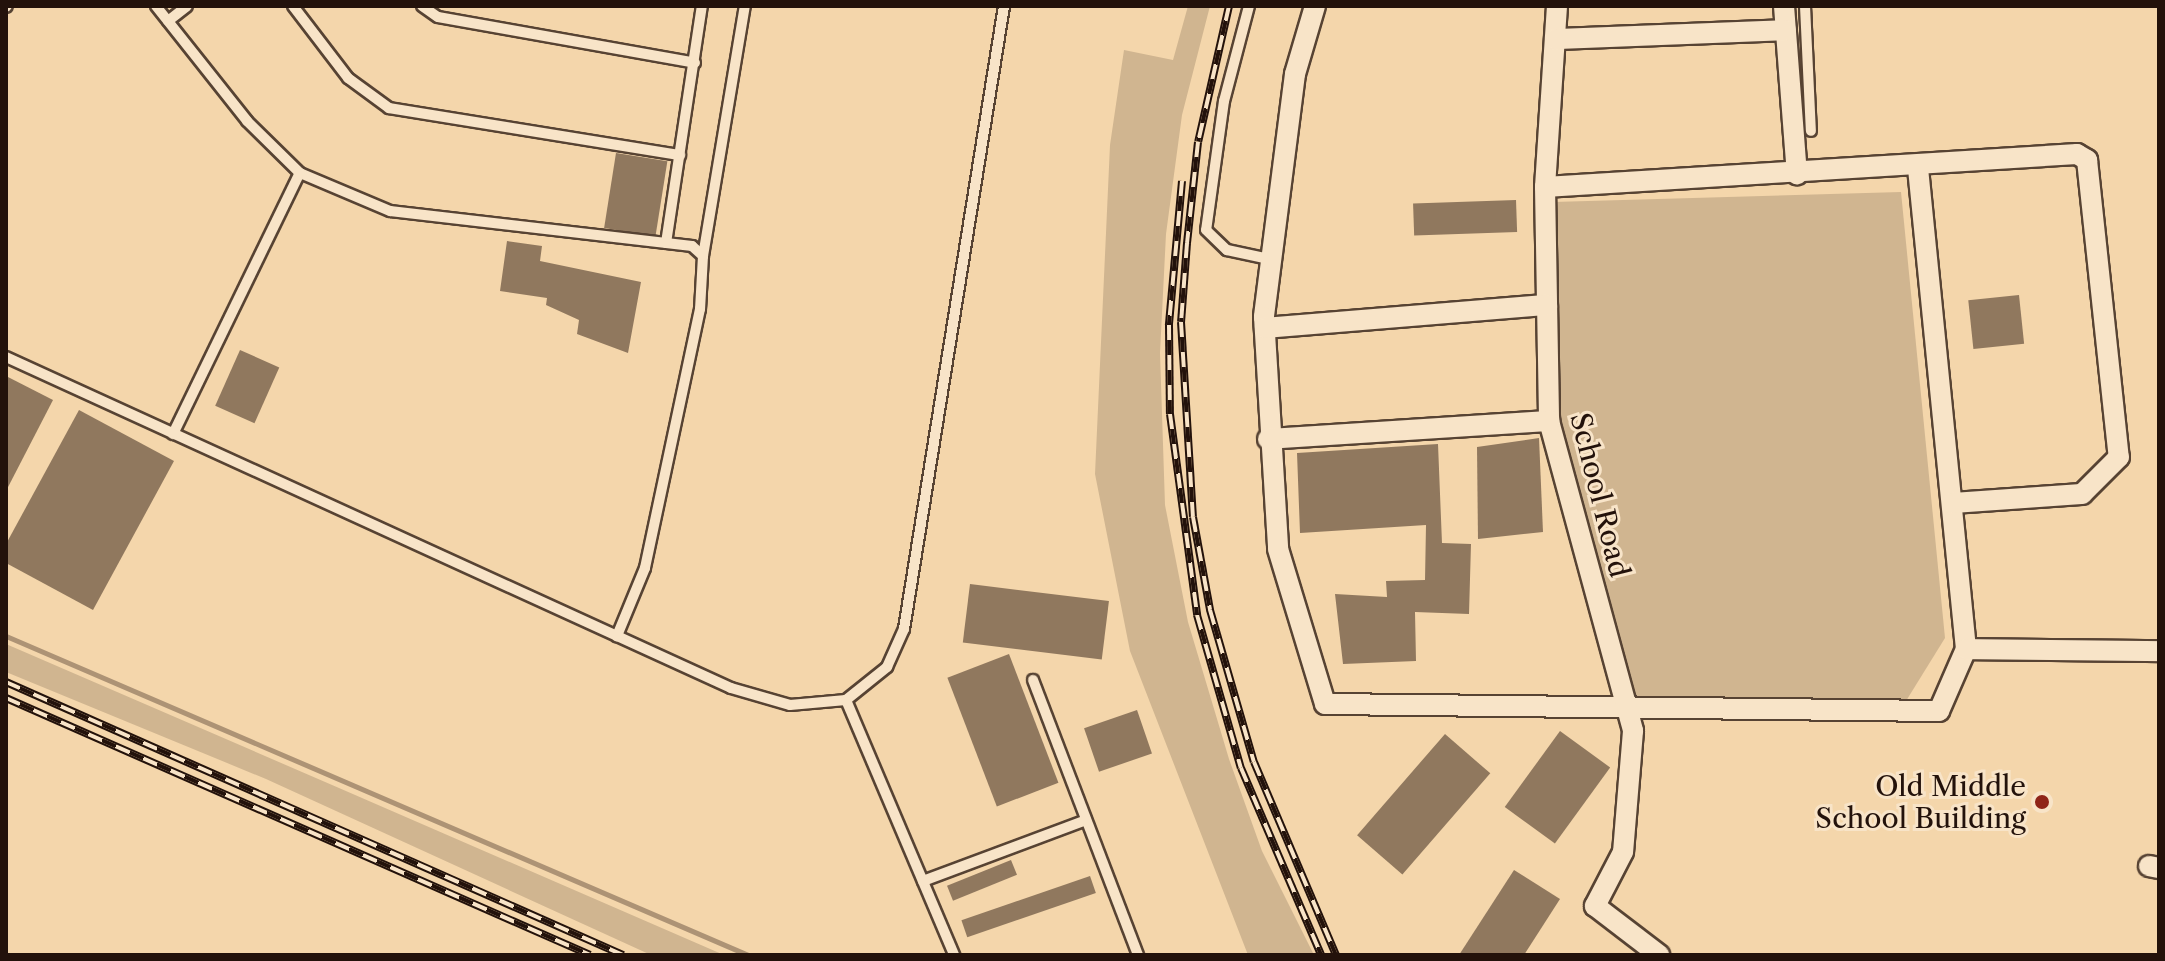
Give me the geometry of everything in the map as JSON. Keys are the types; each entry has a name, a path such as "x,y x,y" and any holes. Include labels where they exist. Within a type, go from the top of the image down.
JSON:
{"street":[{"path":"1315,6 1295,74 1269,259 1265,328 1268,439 1278,549 1325,704 1628,706 1929,715 1947,698 1966,649 1918,168"},
{"name":"School Road","path":"1557,6 1545,187 1549,421 1633,731 1623,852 1595,906 1659,955"},
{"path":"1784,6 1797,175"},
{"path":"1555,39 1786,30"},
{"path":"1545,187 1918,168 2077,154 2087,160 2122,441 2114,467 2082,494 1952,503"},
{"path":"1265,328 1547,305"},
{"path":"1268,439 1549,421"},
{"path":"1966,649 2159,651"}],"lane":[{"path":"156,6 247,121 300,173 390,211 692,246 703,256"},
{"path":"168,21 187,6"},
{"path":"293,6 348,78 389,108 680,155"},
{"path":"422,6 438,17 695,63"},
{"path":"666,243 702,6"},
{"path":"617,636 645,568 700,309 703,256 745,6"},
{"path":"6,357 731,688 790,705 846,700 887,667 904,629 1004,6"},
{"path":"1249,6 1224,101 1206,230 1227,250 1269,259"},
{"path":"1805,6 1811,131"},
{"path":"173,434 300,173"},
{"path":"1033,680 1138,955"},
{"path":"846,700 954,955"},
{"path":"923,881 1086,820"}],"shaded area":[{"path":"1188,6 1210,6 1182,115 1166,234 1160,353 1165,505 1188,622 1229,759 1262,851 1314,955 1248,955 1130,651 1095,474 1110,145 1124,50 1173,60"},
{"path":"1901,192 1945,638 1906,701 1635,698 1559,441 1553,202"},
{"path":"6,644 724,955 651,955 266,779 6,672"}],"building":[{"path":"616,153 667,161 655,236 604,228"},
{"path":"1516,200 1517,232 1414,236 1413,204"},
{"path":"507,241 542,246 540,261 641,282 628,353 577,334 579,320 546,305 547,298 500,291"},
{"path":"2019,295 2024,344 1973,349 1968,300"},
{"path":"240,350 279,367 254,423 215,406"},
{"path":"6,376 53,400 6,491"},
{"path":"79,410 174,461 93,610 6,563 6,544"},
{"path":"1539,438 1543,532 1478,539 1477,447"},
{"path":"1438,444 1442,543 1471,544 1469,614 1415,612 1416,661 1343,664 1335,594 1387,597 1386,581 1425,580 1426,525 1300,533 1297,453"},
{"path":"970,584 1109,601 1102,660 963,643"},
{"path":"1009,654 1058,783 997,806 947,678"},
{"path":"1137,710 1152,753 1099,772 1084,728"},
{"path":"1560,731 1610,767 1555,843 1505,807"},
{"path":"1445,734 1490,773 1402,874 1357,835"},
{"path":"1011,860 1017,875 953,901 947,886"},
{"path":"1514,870 1560,899 1524,955 1459,955"},
{"path":"1090,876 1096,893 967,937 961,920"}],"waterway":[{"path":"6,636 748,955"}],"railway":[{"path":"1229,6 1198,142 1181,322 1193,517 1210,610 1254,762 1336,955"},
{"path":"1182,181 1169,325 1170,414 1197,615 1241,768 1321,955"},
{"path":"6,682 623,955"},
{"path":"6,698 590,955"}],"place":[{"name":"Old Middle School Building","path":"2042,802"}]}
